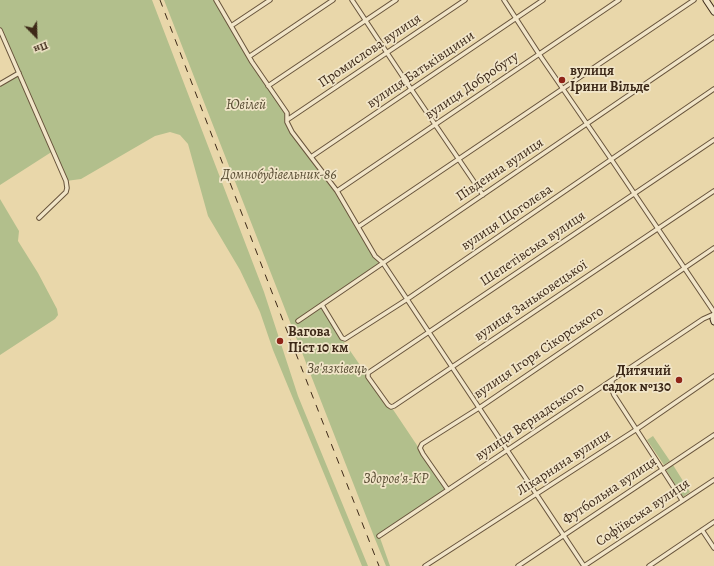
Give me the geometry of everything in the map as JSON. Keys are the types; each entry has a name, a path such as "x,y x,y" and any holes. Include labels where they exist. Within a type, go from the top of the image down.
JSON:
{"street":[{"path":"216,0 268,86 287,113 288,124 310,157 337,191 375,256 383,263 451,368 584,566"},
{"path":"231,26 270,0"},
{"path":"250,56 333,0"},
{"path":"352,0 483,195"},
{"path":"268,86 396,0"},
{"name":"Промислова вулиця","path":"287,120 465,0"},
{"path":"504,0 562,89 612,159 714,314 714,322"},
{"name":"вулиця Батьківщини","path":"310,157 543,0"},
{"name":"вулиця Добробуту","path":"337,191 619,0"},
{"path":"358,227 694,0"},
{"path":"706,0 714,12"},
{"path":"0,30 66,181 67,188 63,195 39,218"},
{"name":"Південна вулиця","path":"298,321 714,37"},
{"path":"0,84 19,73"},
{"name":"вулиця Щоголєва","path":"322,305 343,339 406,300 714,89"},
{"name":"Шепетівська вулиця","path":"368,377 368,373 714,140"},
{"name":"вулиця Заньковецької","path":"368,377 391,407 658,230 714,191"},
{"name":"вулиця Ігоря Сікорського","path":"448,490 423,454 420,446 422,444 479,408 714,248"},
{"name":"вулиця Вернадського","path":"379,536 704,319 714,314"},
{"name":"Лікарняна вулиця","path":"425,566 637,429 714,376"},
{"path":"612,381 612,390 614,395 682,500"},
{"name":"Футбольна вулиця","path":"518,566 714,435"},
{"name":"Софіївська вулиця","path":"584,566 714,480"},
{"path":"649,566 714,522"},
{"path":"702,530 714,548"}],"green space":[{"path":"0,0 152,0 264,292 298,396 368,566 362,566 273,350 260,312 240,270 208,216 188,144 180,135 170,132 155,136 81,179 66,181 53,151 0,185 0,84 18,73 0,30"},
{"path":"164,0 215,0 287,114 287,117 284,120 309,158 335,192 379,264 338,291 322,305 342,339 388,406 392,408 447,490 379,535 390,566 386,566 375,539"},
{"path":"0,199 19,231 18,241 38,273 57,309 58,315 55,319 0,355"},
{"path":"653,436 670,461 664,465 647,440"},
{"path":"673,465 690,492 683,497 666,470"}],"railway":[{"path":"160,0 379,566"}],"place":[{"name":"вулиця Ірини Вільде","path":"562,80"},
{"name":"Вагова Піст 10 км","path":"280,341"},
{"name":"Дитячий садок №130","path":"679,380"}],"park label":[{"name":"Ювілей","path":"246,106"},
{"name":"Домнобудівельник-86","path":"279,176"},
{"name":"Зв'язківець","path":"337,370"},
{"name":"Здоров'я-КР","path":"396,480"}]}
